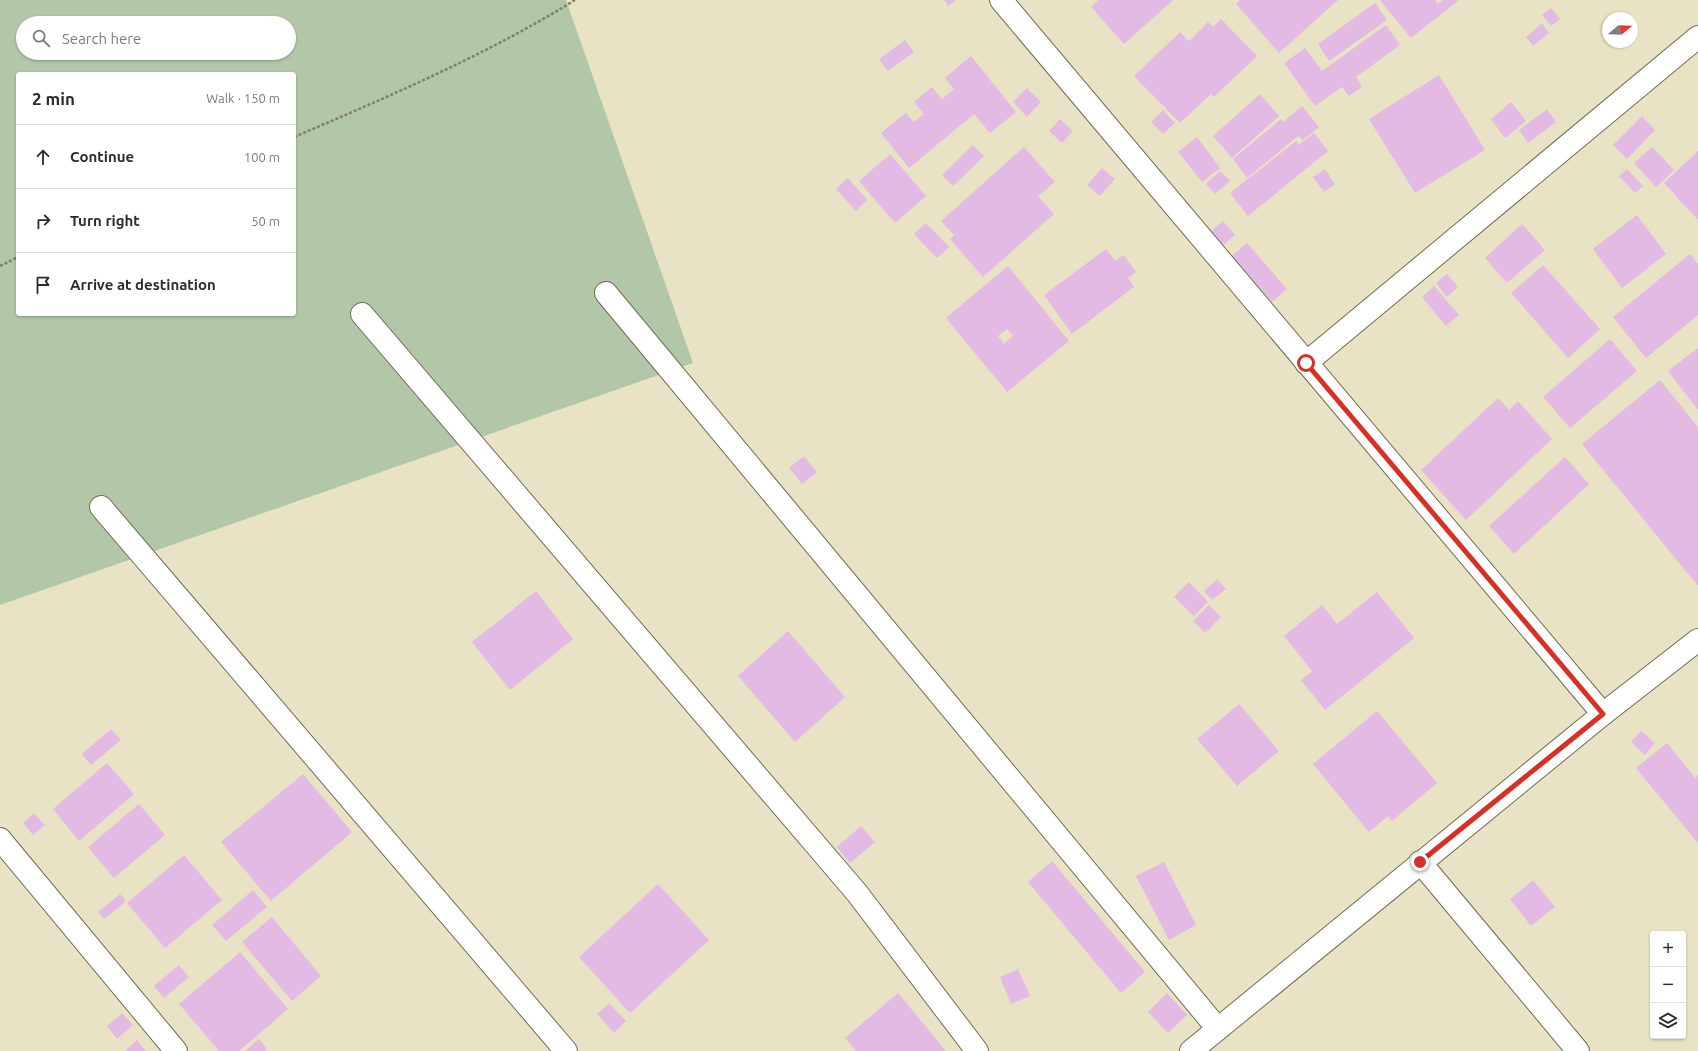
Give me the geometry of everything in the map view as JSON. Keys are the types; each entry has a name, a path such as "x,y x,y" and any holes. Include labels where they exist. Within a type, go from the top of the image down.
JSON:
{"street":[{"path":"1001,0 1603,714"},
{"path":"1306,363 1698,37"},
{"path":"606,293 1218,1029"},
{"path":"362,314 857,893 977,1051"},
{"path":"101,507 566,1051"},
{"path":"1191,1051 1420,862 1603,714 1698,640"},
{"path":"0,839 176,1051"},
{"path":"1420,862 1578,1051"}],"path":[{"path":"296,136 444,72 547,17 575,0"},
{"path":"0,266 16,258"}],"green space":[{"path":"0,0 566,0 693,363 0,605"}],"building":[{"path":"944,0 956,0 948,6"},
{"path":"1098,0 1173,0 1124,44 1091,7"},
{"path":"1240,0 1338,0 1279,53 1236,4"},
{"path":"1380,0 1435,0 1438,4 1443,0 1459,0 1411,38"},
{"path":"1375,3 1387,20 1329,61 1318,44"},
{"path":"1551,8 1560,19 1551,26 1542,15"},
{"path":"1221,19 1257,56 1214,97 1211,94 1180,123 1134,76 1180,32 1189,41 1208,22 1213,27"},
{"path":"1542,23 1549,33 1533,46 1526,37"},
{"path":"1386,25 1400,45 1356,77 1362,87 1349,96 1342,87 1315,106 1284,63 1305,48 1322,71"},
{"path":"905,40 914,52 888,71 879,59"},
{"path":"971,56 1016,112 990,133 974,114 909,168 881,133 906,113 914,122 924,114 914,102 932,87 942,99 954,89 945,78"},
{"path":"1439,75 1485,150 1415,193 1369,119"},
{"path":"1027,88 1041,102 1027,117 1013,102"},
{"path":"1260,94 1279,116 1232,158 1213,136"},
{"path":"1511,102 1526,121 1505,138 1491,119"},
{"path":"1302,106 1319,127 1303,140 1298,136 1247,178 1233,159 1281,119 1283,122"},
{"path":"1547,109 1556,122 1528,143 1519,130"},
{"path":"1163,110 1175,123 1163,134 1151,122"},
{"path":"1642,116 1655,130 1627,159 1613,145"},
{"path":"1060,119 1073,131 1062,143 1049,131"},
{"path":"1314,133 1328,151 1248,216 1230,193 1296,141 1299,145"},
{"path":"1197,137 1220,168 1202,182 1178,152"},
{"path":"973,145 984,156 953,186 942,175"},
{"path":"1024,147 1055,182 1038,196 1054,214 983,277 950,239 954,235 941,221"},
{"path":"1652,147 1674,170 1656,187 1634,163"},
{"path":"1698,151 1698,220 1664,183"},
{"path":"890,154 926,196 895,223 859,181"},
{"path":"1102,168 1115,179 1100,196 1087,185"},
{"path":"1325,169 1335,184 1324,192 1313,177"},
{"path":"1627,169 1643,186 1635,193 1619,176"},
{"path":"1220,171 1230,181 1215,194 1206,184"},
{"path":"848,178 867,200 856,211 836,189"},
{"path":"1637,215 1666,254 1622,288 1593,249"},
{"path":"1223,221 1235,235 1222,246 1210,232"},
{"path":"926,223 949,247 937,258 914,234"},
{"path":"1522,224 1545,250 1507,283 1485,258"},
{"path":"1247,243 1287,289 1272,302 1232,256"},
{"path":"1106,249 1115,261 1124,255 1136,272 1128,278 1134,287 1072,334 1044,295"},
{"path":"1690,254 1698,264 1698,315 1646,358 1613,317"},
{"path":"1543,265 1600,329 1568,358 1511,293"},
{"path":"1008,266 1069,341 1007,392 946,318","holes":["1007,329 1013,336 1004,344 998,336"]},
{"path":"1447,274 1458,287 1447,297 1436,283"},
{"path":"1434,286 1459,315 1446,326 1422,297"},
{"path":"1610,339 1637,371 1570,428 1543,397"},
{"path":"1698,348 1698,410 1668,371"},
{"path":"1660,380 1698,427 1698,586 1582,444"},
{"path":"1498,398 1509,410 1518,401 1552,439 1466,520 1421,470"},
{"path":"804,456 817,472 802,484 789,468"},
{"path":"1565,457 1589,484 1514,554 1489,526"},
{"path":"1217,579 1226,589 1212,600 1204,591"},
{"path":"1189,582 1208,602 1194,616 1174,597"},
{"path":"536,591 573,639 510,690 472,642"},
{"path":"1377,592 1414,638 1325,710 1301,680 1312,671 1284,636 1322,605 1337,624"},
{"path":"1209,605 1221,617 1205,633 1193,621"},
{"path":"788,631 845,697 795,742 738,676"},
{"path":"1239,704 1279,751 1237,786 1197,739"},
{"path":"1377,711 1437,783 1392,821 1388,816 1369,832 1313,764"},
{"path":"111,729 121,740 91,765 82,754"},
{"path":"1641,731 1655,743 1645,755 1631,742"},
{"path":"1667,743 1695,778 1698,775 1698,843 1636,768"},
{"path":"107,763 134,794 79,841 53,809"},
{"path":"303,774 352,832 271,901 221,842"},
{"path":"139,804 165,835 114,878 88,847"},
{"path":"34,813 45,825 33,835 23,823"},
{"path":"861,826 875,842 850,863 837,847"},
{"path":"184,855 222,900 165,948 127,903"},
{"path":"1052,861 1145,972 1121,993 1028,882"},
{"path":"1164,862 1196,925 1169,940 1136,876"},
{"path":"1533,880 1555,907 1531,926 1510,899"},
{"path":"658,884 709,940 630,1013 579,957"},
{"path":"253,890 267,907 226,941 212,925"},
{"path":"120,894 126,901 105,919 98,912"},
{"path":"272,917 321,976 292,1001 242,942"},
{"path":"240,952 288,1009 239,1051 219,1051 179,1004"},
{"path":"179,965 189,977 164,998 154,986"},
{"path":"1018,969 1030,996 1011,1004 1000,977"},
{"path":"898,993 946,1051 856,1051 845,1038"},
{"path":"1167,993 1187,1015 1168,1033 1148,1012"},
{"path":"609,1003 626,1021 614,1033 597,1014"},
{"path":"122,1013 133,1025 117,1039 107,1026"},
{"path":"259,1039 267,1049 265,1051 245,1051"},
{"path":"137,1040 146,1051 125,1051"}],"route":[{"path":"1306,363 1603,714 1420,862"}]}
